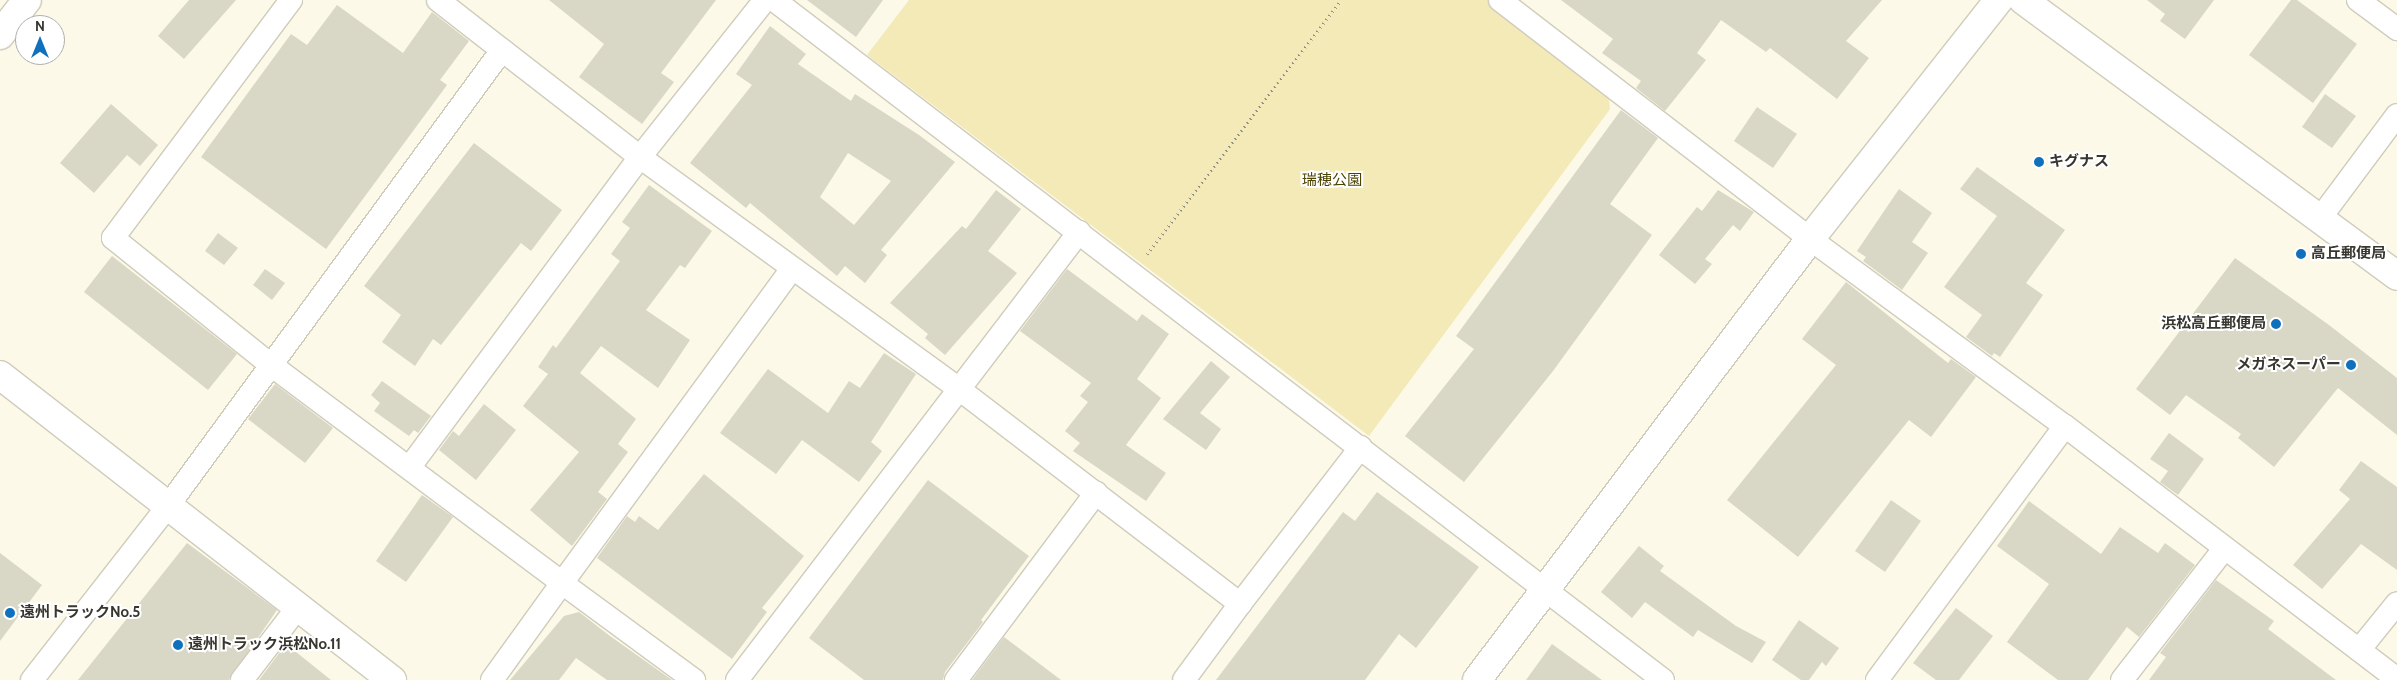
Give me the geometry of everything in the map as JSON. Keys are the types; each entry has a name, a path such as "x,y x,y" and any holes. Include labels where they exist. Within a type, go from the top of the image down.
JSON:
{"street":[{"path":"0,35 27,0"},
{"path":"292,0 113,238 271,365 694,680"},
{"path":"438,0 640,157 958,389 1240,604"},
{"path":"409,468 640,157 765,0"},
{"path":"774,0 1361,447 1663,680"},
{"path":"1500,0 1810,239 2066,426 2224,549 2397,679"},
{"path":"1476,680 1810,239 1999,0"},
{"path":"2023,0 2321,217 2397,276"},
{"path":"2358,0 2397,29"},
{"path":"32,680 168,506 502,50"},
{"path":"2321,217 2397,115"},
{"path":"737,680 1079,232"},
{"path":"492,680 792,269"},
{"path":"0,375 392,680"},
{"path":"1877,680 2066,426"},
{"path":"1184,680 1361,447"},
{"path":"956,680 1096,493"},
{"path":"2122,680 2224,549"},
{"path":"2359,650 2397,603"},
{"path":"242,680 298,607"}],"path":[{"path":"1133,273 1341,0"}],"green space":[{"name":"瑞穂公園","path":"909,0 1489,0 1608,91 1610,109 1369,436 867,55"}],"building":[{"path":"189,0 236,0 184,59 158,36"},
{"path":"549,0 716,0 661,73 674,82 642,124 579,77 604,44"},
{"path":"807,0 883,0 856,37"},
{"path":"1561,0 1882,0 1846,41 1869,58 1837,99 1770,48 1766,52 1721,20 1697,53 1706,60 1665,111 1636,88 1641,81 1602,53 1613,39"},
{"path":"2147,0 2214,0 2185,39 2160,21 2165,14"},
{"path":"2291,0 2297,0 2357,44 2313,103 2249,55"},
{"path":"337,5 403,53 432,12 469,41 440,80 447,85 326,249 201,157 291,34 307,45"},
{"path":"770,26 806,54 798,64 851,101 855,94 919,135 955,162 881,250 887,255 865,283 845,266 837,276 750,203 746,208 690,163 752,85 736,74","holes":["848,153 891,181 854,225 820,197"]},
{"path":"2325,94 2356,116 2332,148 2302,127"},
{"path":"111,104 158,145 140,166 127,155 94,193 60,163"},
{"path":"1757,107 1797,134 1773,168 1734,141"},
{"path":"1621,110 1658,138 1610,204 1652,235 1553,371 1464,482 1405,436 1474,349 1456,336"},
{"path":"474,143 562,210 531,251 521,243 441,345 433,339 415,366 382,342 401,315 364,286"},
{"path":"1977,167 2065,230 2026,283 2043,295 2000,357 1994,353 1992,356 1966,337 1982,315 1944,287 1997,216 1960,189"},
{"path":"649,185 712,231 685,268 680,265 646,310 690,340 658,388 601,346 580,373 636,419 618,444 628,452 598,492 607,499 572,546 530,510 579,452 523,406 548,374 538,367 553,345 556,348 620,261 611,254 630,228 622,222"},
{"path":"1899,189 1932,213 1912,242 1928,253 1902,290 1863,261 1866,257 1857,251"},
{"path":"996,190 1021,209 988,251 1017,273 945,355 925,338 928,334 890,303 962,226 966,229"},
{"path":"1718,190 1754,212 1740,231 1733,225 1705,259 1712,264 1695,284 1659,255 1697,207 1702,211"},
{"path":"218,233 238,248 224,265 205,251"},
{"path":"112,256 237,354 208,390 84,292"},
{"path":"2235,258 2329,325 2397,378 2397,435 2338,388 2274,467 2238,438 2241,434 2186,395 2170,415 2136,389"},
{"path":"265,269 285,283 272,300 253,285"},
{"path":"1067,269 1137,321 1142,314 1169,334 1137,379 1161,398 1126,445 1166,473 1146,501 1073,451 1080,443 1065,431 1088,402 1080,396 1091,383 1020,331"},
{"path":"1846,282 1948,363 1951,359 1976,377 1931,437 1909,420 1798,557 1727,500 1836,365 1802,339"},
{"path":"884,353 916,374 871,442 882,451 859,482 802,440 776,474 720,433 768,369 828,413 849,381 860,388"},
{"path":"1211,361 1230,377 1200,413 1221,429 1206,450 1163,419"},
{"path":"382,381 431,416 418,433 414,430 409,436 374,411 380,403 371,395"},
{"path":"275,384 333,428 305,463 248,419"},
{"path":"484,404 516,430 476,480 439,450 453,431 459,436"},
{"path":"2169,433 2204,459 2178,495 2160,482 2168,471 2150,459"},
{"path":"2361,461 2397,487 2397,570 2361,544 2322,589 2293,565 2350,499 2339,490"},
{"path":"704,474 804,556 762,608 767,612 732,659 597,558 627,516 635,522 639,516 658,530"},
{"path":"928,480 1029,556 981,620 983,622 945,672 943,680 864,680 809,638"},
{"path":"1377,492 1479,567 1416,648 1399,634 1365,680 1216,680 1343,512 1355,521"},
{"path":"422,495 453,517 406,582 376,561"},
{"path":"1891,500 1921,521 1885,572 1855,551"},
{"path":"2029,501 2101,554 2120,527 2158,553 2165,543 2195,565 2139,637 2127,627 2088,680 2058,680 2007,642 2049,584 1997,546"},
{"name":"遠州トラック浜松No.11","path":"187,543 277,610 229,680 78,680"},
{"path":"1639,546 1664,566 1660,571 1736,626 1766,642 1752,663 1698,630 1693,637 1645,602 1632,618 1601,592"},
{"name":"遠州トラックNo.5","path":"0,553 42,585 0,641"},
{"path":"2216,580 2274,621 2268,629 2336,680 2149,680 2166,657 2160,653"},
{"path":"1956,608 1993,636 1959,680 1936,680 1913,663"},
{"path":"579,612 672,680 607,680 576,658 559,680 510,680 564,616"},
{"path":"1799,620 1839,648 1826,666 1822,662 1809,680 1801,680 1772,660"},
{"path":"1004,637 1061,680 972,680"},
{"path":"286,644 331,680 259,680"},
{"path":"1552,644 1602,680 1526,680"}],"place":[{"name":"キグナス","path":"2039,162"},
{"name":"高丘郵便局","path":"2301,254"},
{"name":"浜松高丘郵便局","path":"2276,324"},
{"name":"メガネスーパー","path":"2351,365"},
{"name":"遠州トラックNo.5","path":"10,613"},
{"name":"遠州トラック浜松No.11","path":"178,645"}]}
